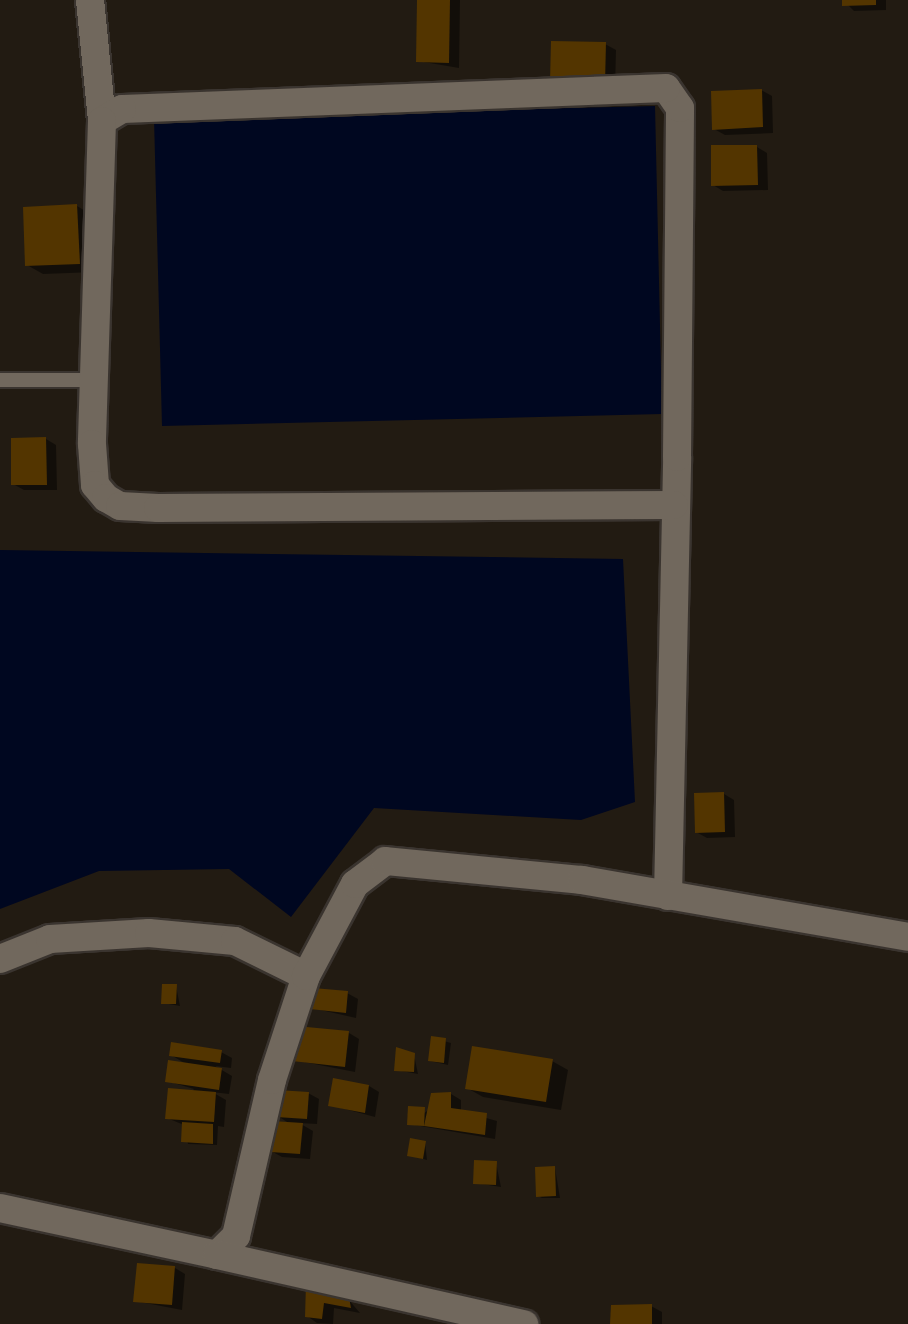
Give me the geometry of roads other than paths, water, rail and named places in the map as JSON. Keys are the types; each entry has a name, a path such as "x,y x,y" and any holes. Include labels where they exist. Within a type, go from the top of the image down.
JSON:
{"street":[{"path":"90,0 102,121 95,485 120,506 674,505"},
{"path":"102,121 122,109 666,88 680,108 668,896"},
{"path":"217,1255 236,1236 272,1080 306,976 355,884 385,861 582,880 908,937"},
{"path":"0,959 50,939 149,933 235,942 306,976"},
{"path":"0,1208 524,1324"}],"lane":[{"path":"0,380 97,380"}],"water":[{"path":"655,106 662,414 162,426 154,118"},
{"path":"0,550 623,559 635,802 581,820 374,808 291,917 229,869 99,871 0,909"}]}
